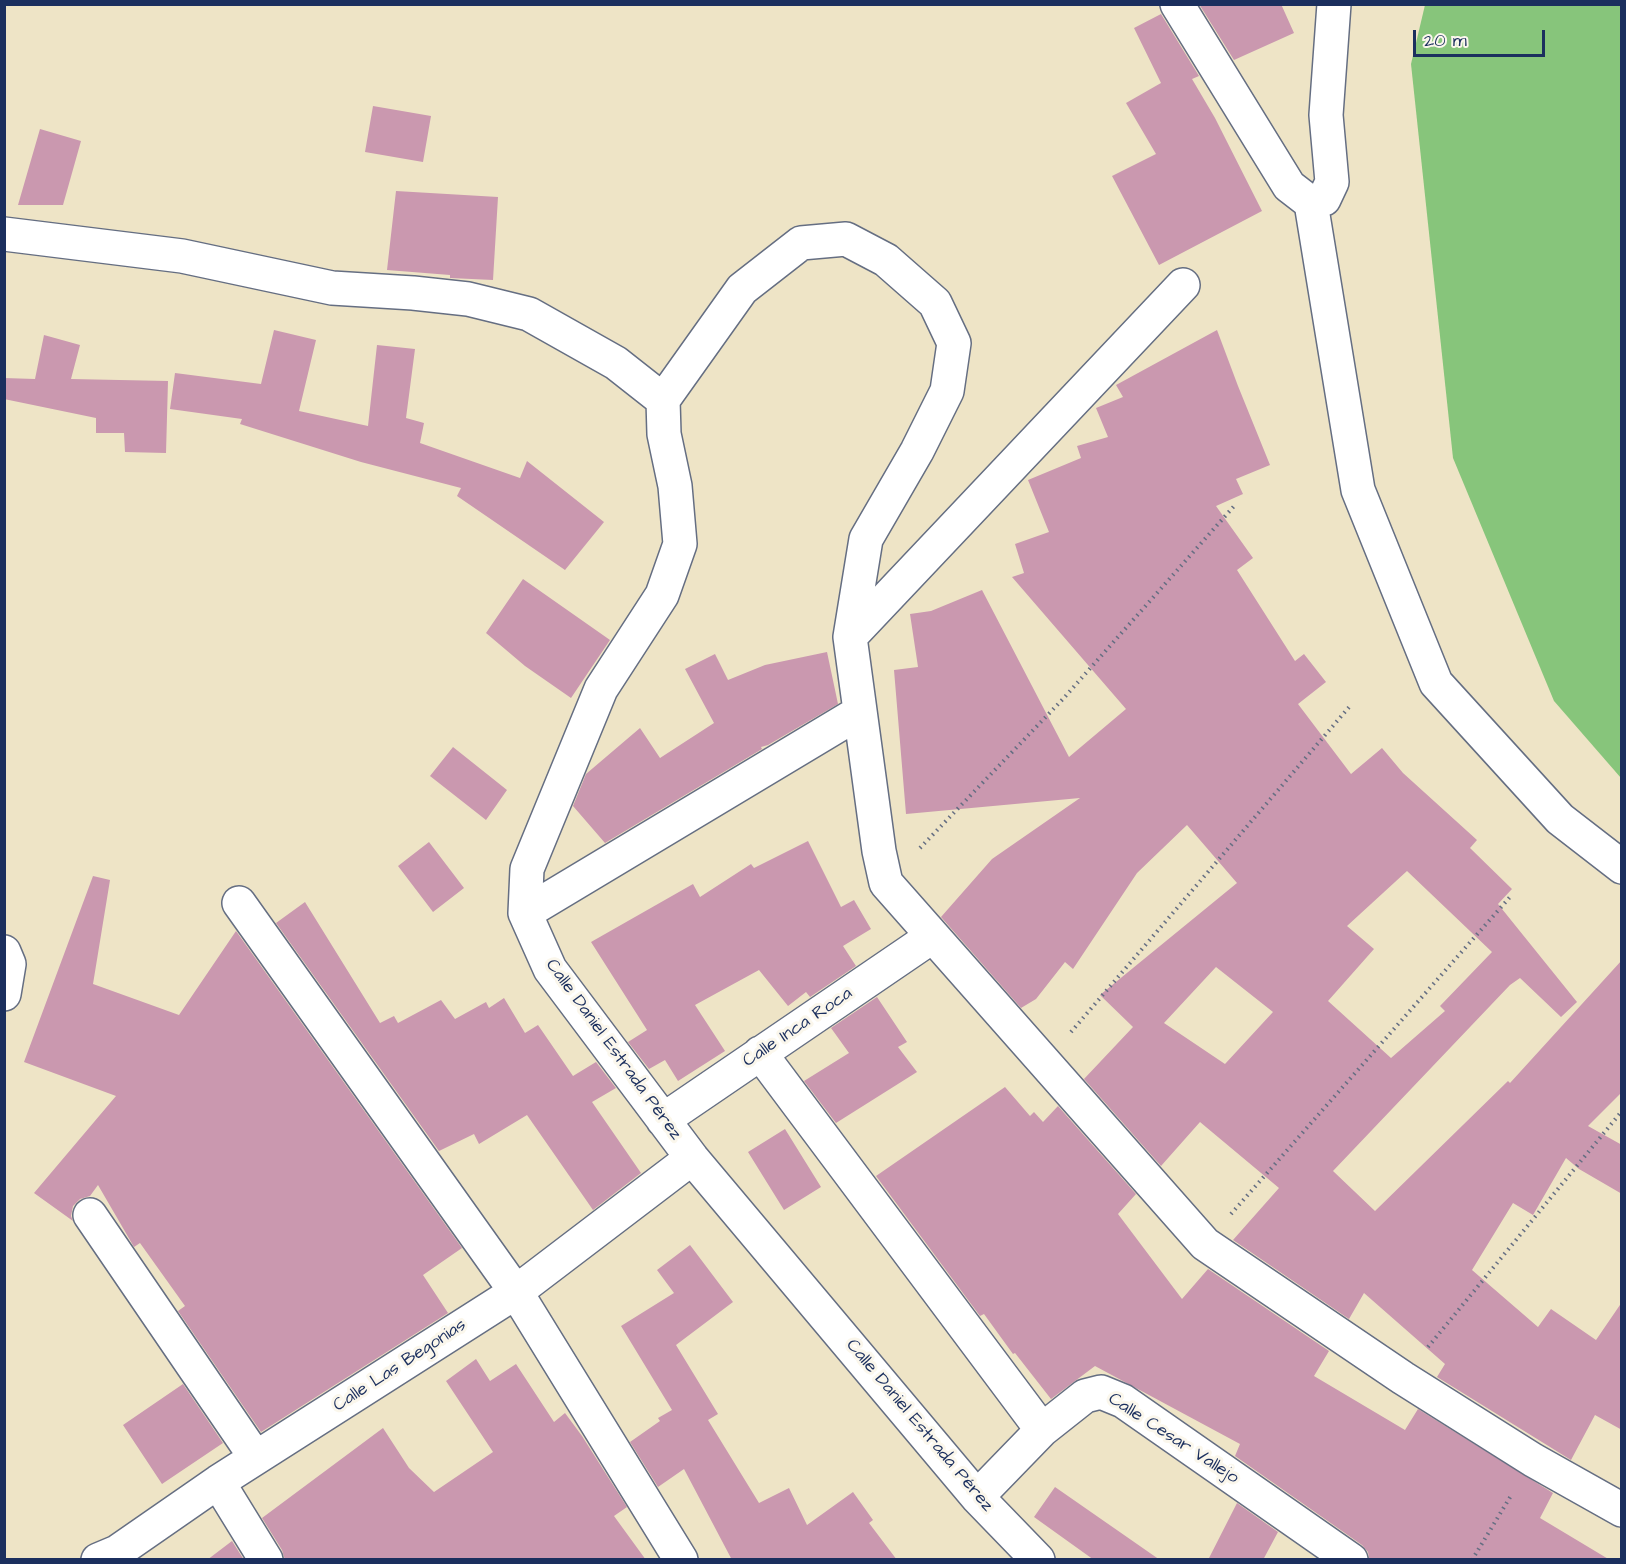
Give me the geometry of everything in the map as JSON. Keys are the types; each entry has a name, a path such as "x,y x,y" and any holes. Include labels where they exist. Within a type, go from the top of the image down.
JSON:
{"street":[{"path":"1177,4 1289,186 1311,203 1358,490 1436,683 1560,819 1622,867"},
{"path":"1311,203 1324,199 1332,182 1326,115 1334,4"},
{"path":"4,234 182,256 332,288 468,299 529,314 616,363 663,400 742,290 801,243 846,239 886,260 935,303 954,344 947,391 917,452 866,539 850,637 879,851 886,883 1205,1244 1402,1378 1533,1460 1622,1510"},
{"path":"850,637 1183,285"},
{"name":"Calle Daniel Estrada Pérez","path":"663,400 664,434 675,486 680,544 662,595 601,689 527,869 525,913 550,969 692,1158 977,1497 1038,1560"},
{"path":"525,913 860,712"},
{"path":"240,903 516,1292 681,1560"},
{"name":"Calle Inca Roca","path":"663,1120 933,936"},
{"path":"4,952 9,964 4,994"},
{"path":"760,1053 1042,1430"},
{"name":"Calle Las Begonias","path":"98,1560 117,1552 218,1482 516,1292 692,1158"},
{"path":"90,1215 256,1458"},
{"name":"Calle Cesar Vallejo","path":"977,1497 1042,1430 1085,1396 1101,1392 1123,1401 1351,1560"},
{"path":"218,1482 266,1560"}],"path":[{"path":"886,883 1063,699 1235,505"},
{"path":"1045,1062 1350,706"},
{"path":"1205,1244 1509,897"},
{"path":"1402,1378 1622,1111"},
{"path":"1472,1560 1533,1460"}],"green space":[{"path":"1425,5 1621,5 1621,778 1554,701 1453,458 1411,64"}],"building":[{"path":"1199,4 1281,4 1294,33 1234,60"},
{"path":"1161,14 1199,76 1192,79 1215,118 1262,211 1159,265 1112,176 1156,154 1126,103 1161,83 1134,28"},
{"path":"373,106 431,116 423,162 365,152"},
{"path":"40,129 81,141 63,205 18,205"},
{"path":"396,191 498,197 493,280 450,278 450,275 387,270"},
{"path":"274,330 316,340 299,411 368,426 377,345 415,349 406,418 424,423 420,443 520,478 527,461 604,522 565,570 457,496 461,488 361,462 240,424 242,419 170,409 175,373 261,384"},
{"path":"1217,330 1270,465 1236,479 1243,494 1216,506 1253,558 1237,570 1295,661 1304,654 1326,682 1298,704 1351,774 1382,748 1403,773 1477,840 1470,848 1512,889 1498,904 1577,1002 1561,1017 1520,978 1510,985 1333,1171 1375,1211 1508,1081 1510,1083 1622,960 1622,1092 1588,1126 1622,1145 1622,1194 1579,1169 1566,1158 1533,1215 1513,1203 1472,1270 1538,1327 1551,1309 1596,1340 1622,1302 1622,1430 1595,1415 1571,1460 1437,1377 1445,1364 1364,1293 1349,1319 1233,1240 1279,1188 1200,1122 1161,1166 1084,1079 1133,1027 1100,995 1237,883 1187,825 1137,873 1073,969 1065,962 1036,999 1021,1008 941,917 992,859 1080,798 906,814 894,670 918,667 910,614 931,611 982,590 1069,757 1126,709 1012,577 1024,573 1015,544 1049,532 1028,480 1081,458 1077,446 1108,437 1096,408 1123,397 1116,385","holes":["1407,871 1492,952 1440,1006 1445,1011 1391,1058 1328,1001 1374,949 1347,926","1216,967 1273,1012 1225,1064 1164,1023"]},
{"path":"44,335 80,345 71,379 168,381 166,453 125,452 124,433 96,433 96,418 4,399 4,378 35,379"},
{"path":"523,579 610,640 571,698 525,666 486,633"},
{"path":"827,652 838,704 761,747 762,749 605,843 573,806 586,774 640,728 660,758 714,723 685,669 715,654 728,680 765,665"},
{"path":"453,747 507,790 486,820 430,776"},
{"path":"808,841 841,907 854,900 871,929 843,946 856,966 810,997 806,992 788,1006 759,970 695,1005 725,1051 678,1081 665,1060 649,1069 628,1042 647,1030 591,942 693,884 700,897 751,864 754,868"},
{"path":"429,842 464,888 433,912 398,866"},
{"path":"93,876 110,880 93,984 179,1015 236,931 462,1248 423,1275 448,1313 261,1432 178,1311 185,1306 140,1243 134,1247 98,1185 90,1196 80,1199 73,1206 71,1216 73,1221 34,1193 116,1096 24,1062"},
{"path":"305,902 380,1023 394,1016 398,1023 441,1000 455,1019 486,1002 489,1008 504,998 525,1033 538,1025 573,1076 596,1062 616,1088 592,1102 641,1173 593,1210 527,1115 479,1144 474,1134 439,1151 276,923"},
{"path":"877,997 907,1042 898,1047 917,1072 836,1123 804,1081 849,1053 831,1028"},
{"path":"1005,1087 1030,1116 1034,1112 1043,1122 1058,1106 1136,1194 1118,1214 1182,1299 1208,1269 1329,1351 1314,1376 1405,1430 1418,1409 1553,1493 1540,1518 1610,1560 1372,1560 1362,1545 1235,1456 1240,1444 1095,1366 1051,1399 1015,1353 1013,1354 984,1314 980,1316 876,1176"},
{"path":"785,1129 821,1187 784,1210 748,1152"},
{"path":"690,1245 733,1302 676,1345 718,1414 708,1420 759,1503 789,1488 807,1525 853,1492 873,1520 869,1523 897,1560 732,1560 684,1469 658,1487 630,1442 660,1421 658,1418 672,1410 621,1326 674,1293 657,1270"},
{"path":"476,1359 490,1381 516,1364 554,1422 565,1413 627,1507 614,1516 646,1560 285,1560 282,1550 262,1518 383,1428 409,1468 434,1492 493,1452 446,1381"},
{"path":"183,1384 223,1443 162,1484 123,1425"},
{"path":"1055,1487 1160,1560 1094,1560 1034,1517"},
{"path":"1237,1503 1278,1532 1263,1560 1208,1560"},
{"path":"232,1541 244,1560 207,1560"}]}
